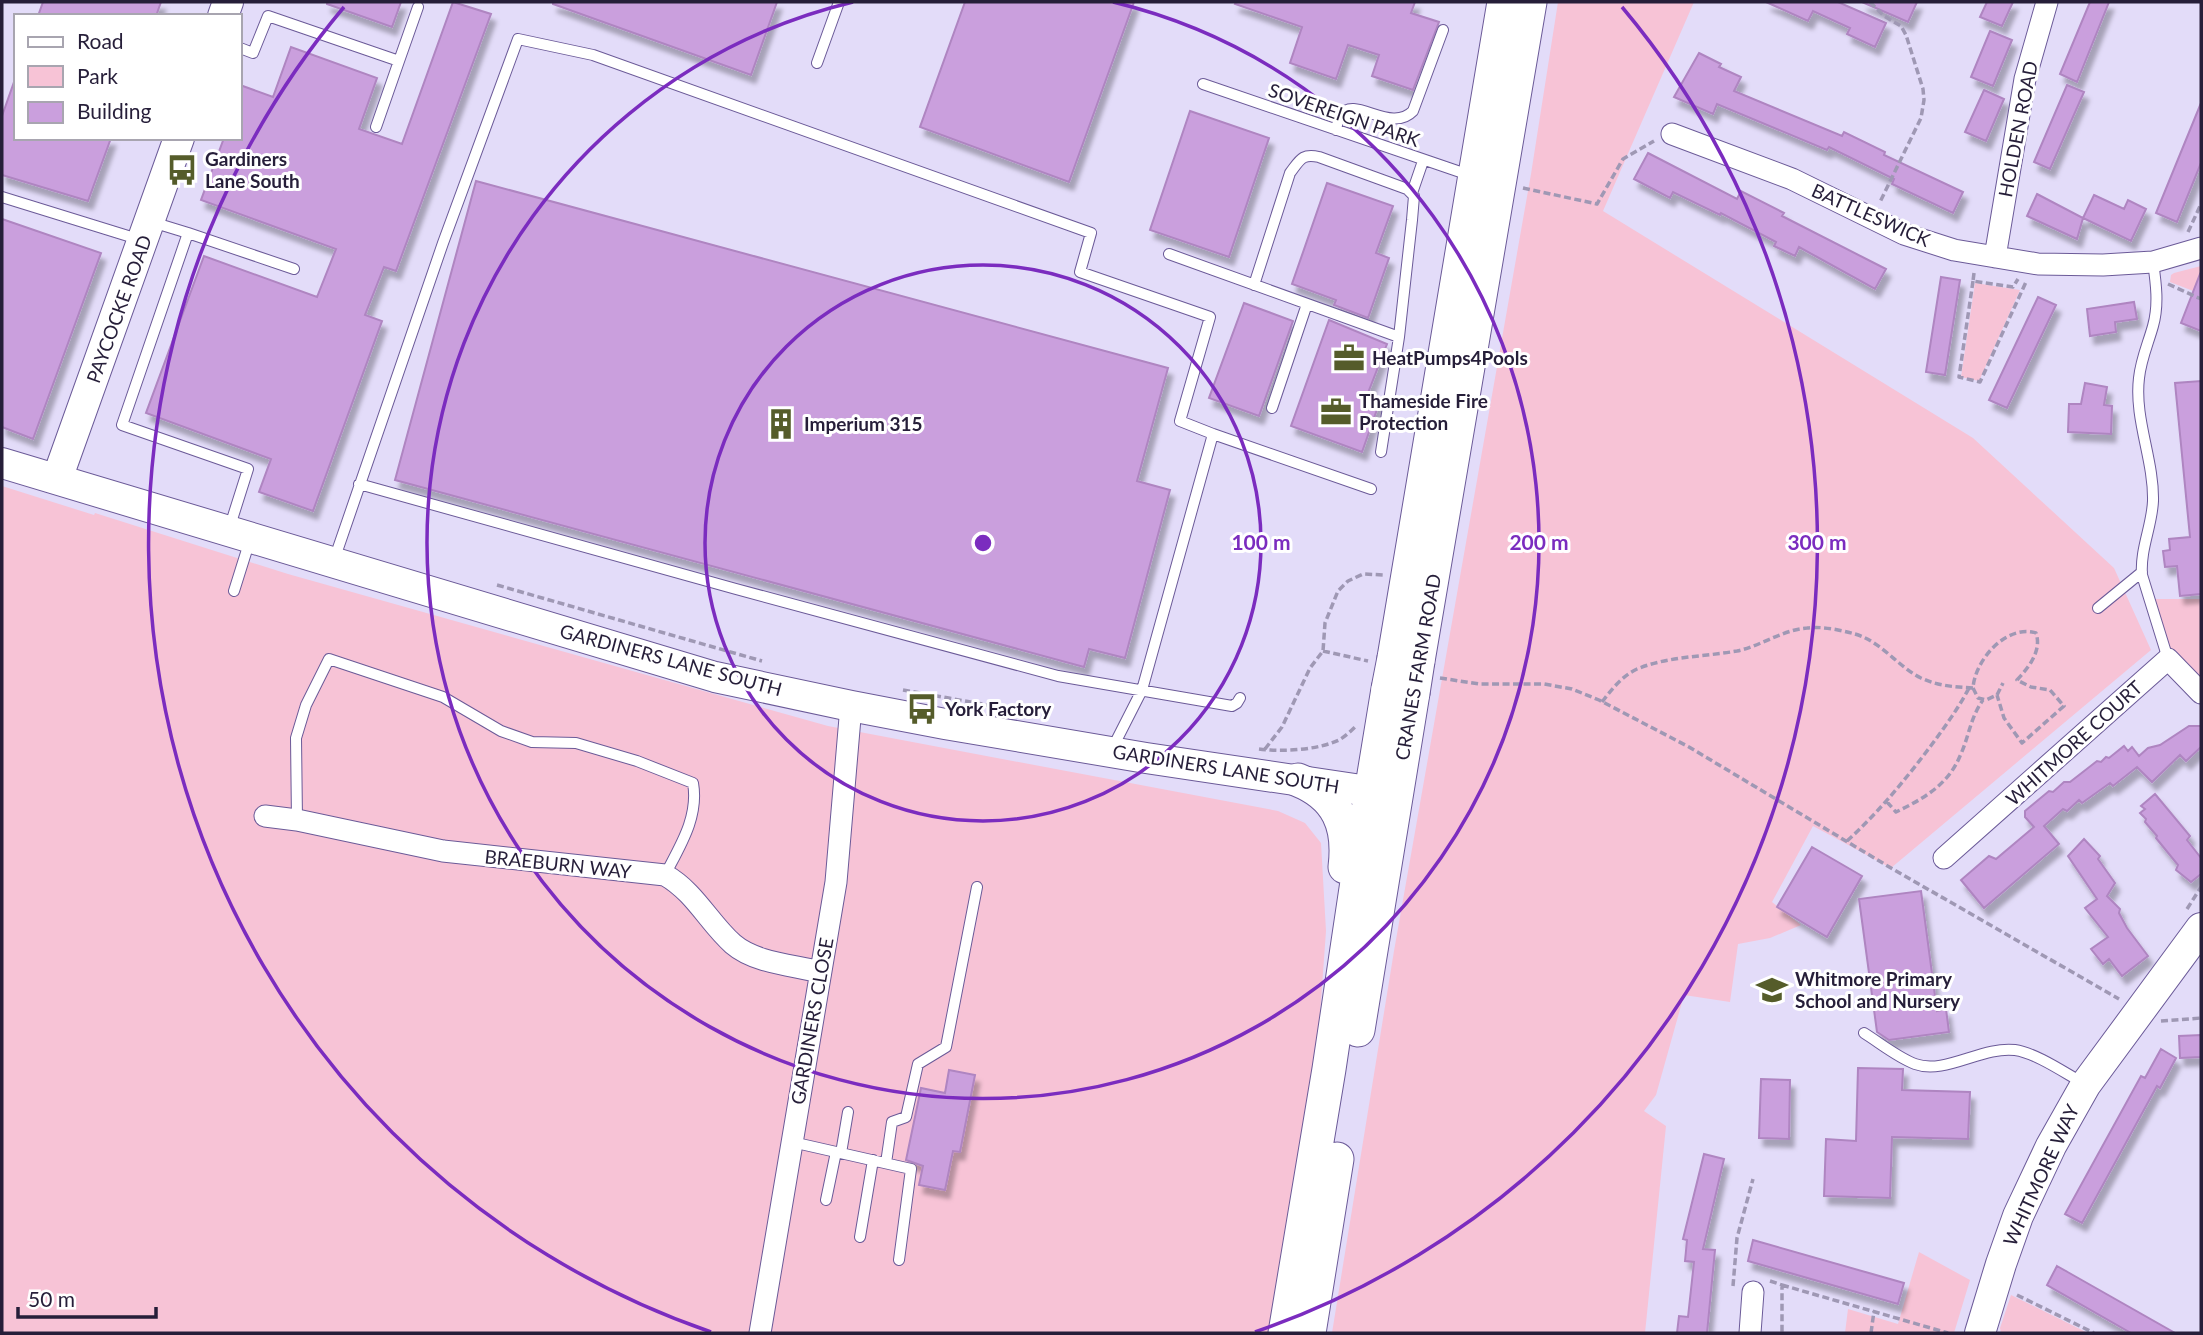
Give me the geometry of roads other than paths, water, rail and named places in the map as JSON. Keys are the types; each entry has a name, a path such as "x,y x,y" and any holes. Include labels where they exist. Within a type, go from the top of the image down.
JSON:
{"main road":[{"name":"CRANES FARM ROAD","path":"1487,180 1504,2"},
{"name":"CRANES FARM ROAD","path":"1309,1333 1384,793 1487,180 1530,2"},
{"path":"1300,764 1332,803 1346,835 1340,999"},
{"name":"CRANES FARM ROAD","path":"1285,1333 1340,999 1384,793"}],"street":[{"name":"HOLDEN ROAD","path":"1995,257 2025,79 2047,2"},
{"name":"BATTLESWICK","path":"1667,135 1792,179 1904,234 1954,250 2038,264 2159,269 2194,241"},
{"name":"PAYCOCKE ROAD","path":"57,479 178,140"},
{"name":"GARDINERS LANE SOUTH","path":"2,463 715,677 851,706 1111,752 1300,764 1384,793"},
{"path":"2168,659 2201,693"},
{"name":"WHITMORE COURT","path":"1944,858 2168,659"},
{"name":"GARDINERS CLOSE","path":"760,1333 836,882 851,706"},
{"name":"BRAEBURN WAY","path":"265,816 297,820 443,851 665,875"},
{"path":"665,875 678,882 734,945 754,956 820,972"},
{"name":"WHITMORE WAY","path":"1980,1333 2018,1216 2051,1146 2086,1084 2150,1016 2201,928"},
{"path":"1743,1294 1750,1333"}],"lane":[{"path":"817,63 839,2"},
{"path":"376,127 418,6"},
{"path":"242,49 253,53 268,16 399,61"},
{"path":"1336,130 1340,116 1351,109 1391,118 1407,117 1413,111 1443,30"},
{"path":"334,562 443,243 518,39 593,55 1091,233 1080,272 1210,317 1180,421 1371,489"},
{"name":"SOVEREIGN PARK","path":"1203,84 1423,161 1487,180"},
{"path":"1254,285 1290,173 1302,158 1309,155 1319,158 1412,193"},
{"path":"1381,452 1399,337 1412,220 1412,193 1423,161"},
{"path":"2,197 146,231 188,233 294,269"},
{"path":"188,233 122,425 248,469 234,591"},
{"path":"1169,254 1399,337"},
{"path":"2159,269 2156,313 2138,380 2138,402 2153,500 2142,553 2141,572 2168,659"},
{"path":"1272,408 1307,304"},
{"path":"1111,752 1142,690 1213,434"},
{"path":"359,484 1058,676 1232,706 1237,704 1240,698"},
{"path":"2098,608 2141,572"},
{"path":"297,820 296,738 306,705 329,659 443,697 501,731 532,742 576,743 637,761 694,783 696,799 691,823 665,875"},
{"path":"886,1163 892,1122 906,1117 918,1064 946,1047 977,887"},
{"path":"1864,1033 1916,1064 1940,1066 1987,1052 2015,1050 2086,1084"},
{"path":"826,1200 848,1112"},
{"path":"792,1142 911,1168 899,1260"},
{"path":"860,1237 873,1160"}],"place":[{"name":"Gardiners Lane South","path":"182,170"},
{"name":"HeatPumps4Pools","path":"1349,358"},
{"name":"Thameside Fire Protection","path":"1336,412"},
{"name":"Imperium 315","path":"781,424"},
{"name":"York Factory","path":"922,709"},
{"name":"Whitmore Primary School and Nursery","path":"1772,990"}]}
